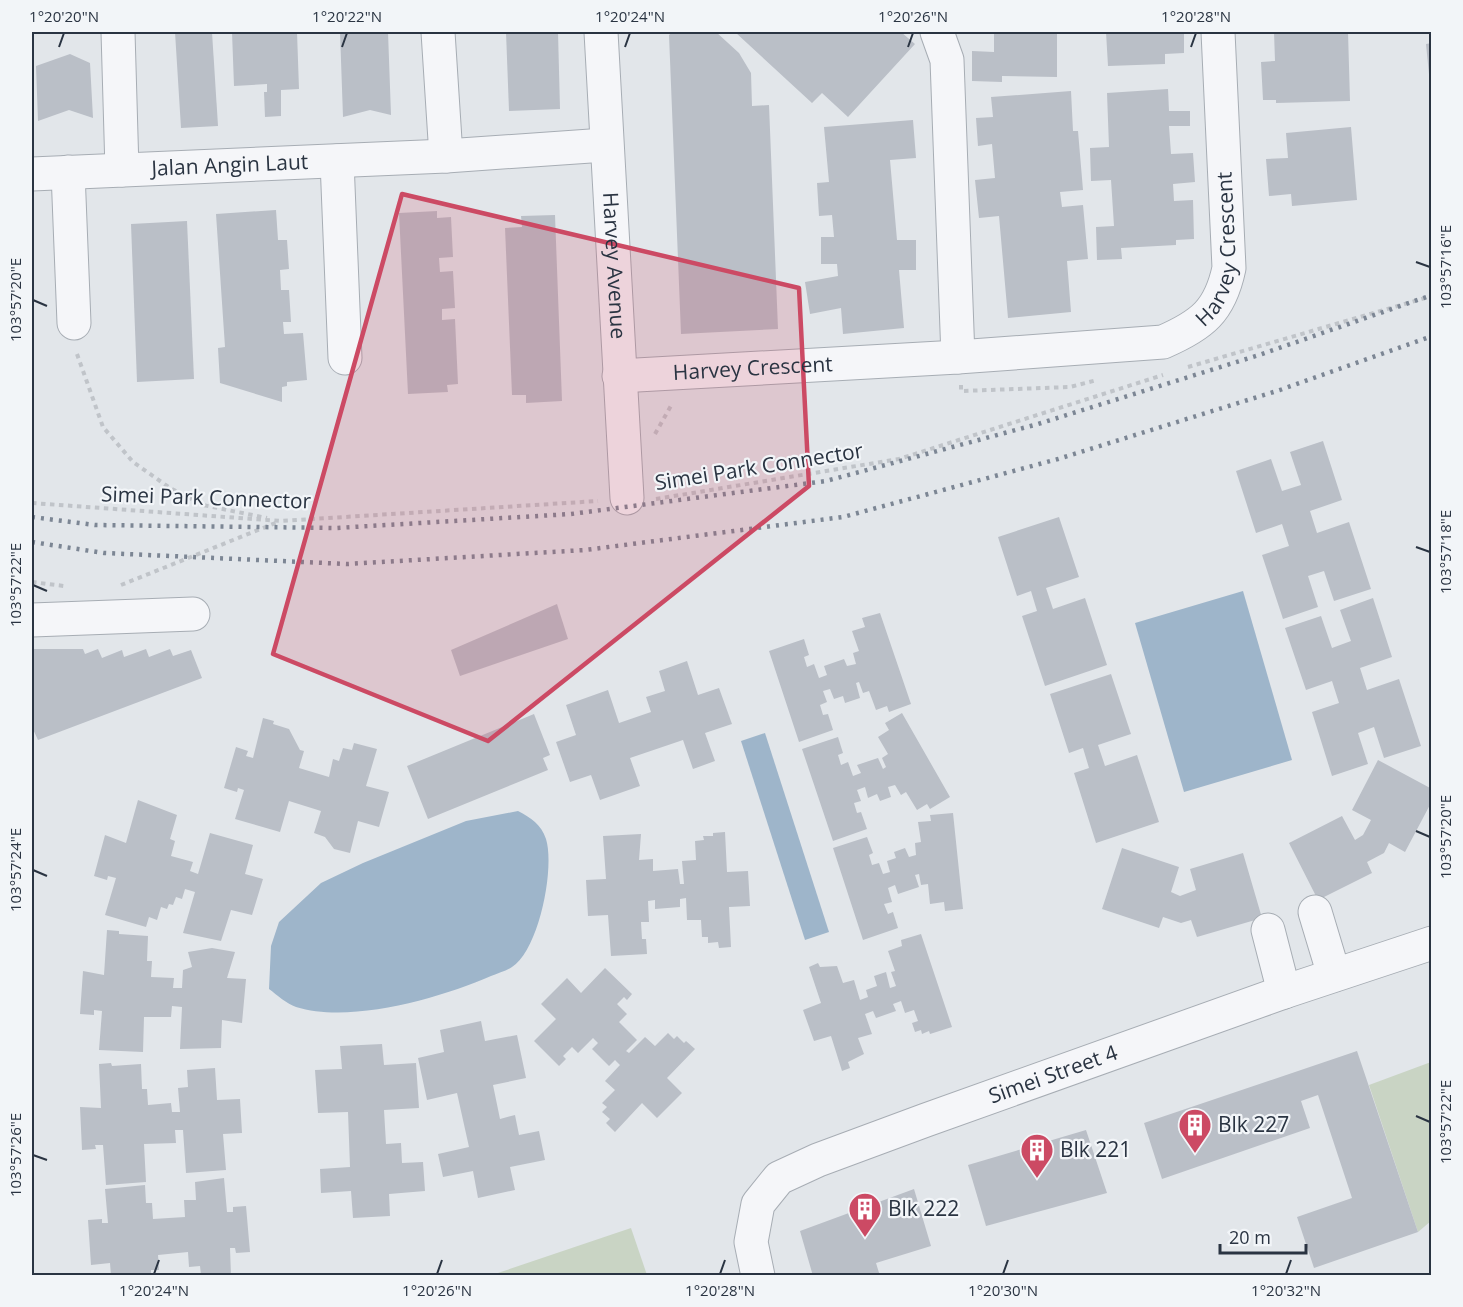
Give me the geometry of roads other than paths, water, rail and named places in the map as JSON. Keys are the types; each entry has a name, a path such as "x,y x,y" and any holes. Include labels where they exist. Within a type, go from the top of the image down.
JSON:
{"street":[{"name":"Jalan Angin Laut","path":"118,32 122,170"},
{"path":"438,32 446,156"},
{"name":"Harvey Avenue","path":"600,32 627,498"},
{"path":"937,32 947,60 958,357"},
{"name":"Harvey Crescent","path":"619,376 958,357 1163,342 1188,331 1210,314 1224,294 1229,268 1218,32"},
{"name":"Jalan Angin Laut","path":"32,174 446,156 605,145"},
{"name":"Jalan Angin Laut","path":"337,161 345,358"},
{"path":"68,172 74,323"},
{"path":"32,620 193,614"},
{"path":"1315,912 1334,975"},
{"path":"1268,930 1284,992"},
{"name":"Simei Street 4","path":"758,1275 751,1242 759,1204 779,1178 818,1160 893,1132 1284,992 1431,943"}],"water":[{"path":"1243,591 1292,760 1184,792 1135,623"},
{"path":"765,733 829,932 805,940 741,741"},
{"path":"518,811 535,822 544,834 548,852 548,869 537,927 522,958 512,967 447,993 368,1010 318,1011 296,1007 269,989 271,946 279,922 321,883 363,863 466,821"}],"railway":[{"path":"32,517 95,525 336,528 571,514 826,481 1038,424 1259,355 1432,295"},
{"path":"32,542 104,553 347,564 585,550 843,517 1058,459 1280,390 1432,336"}],"place":[{"name":"Blk 227","path":"1195,1154"},
{"name":"Blk 221","path":"1037,1179"},
{"name":"Blk 222","path":"865,1238"}]}
